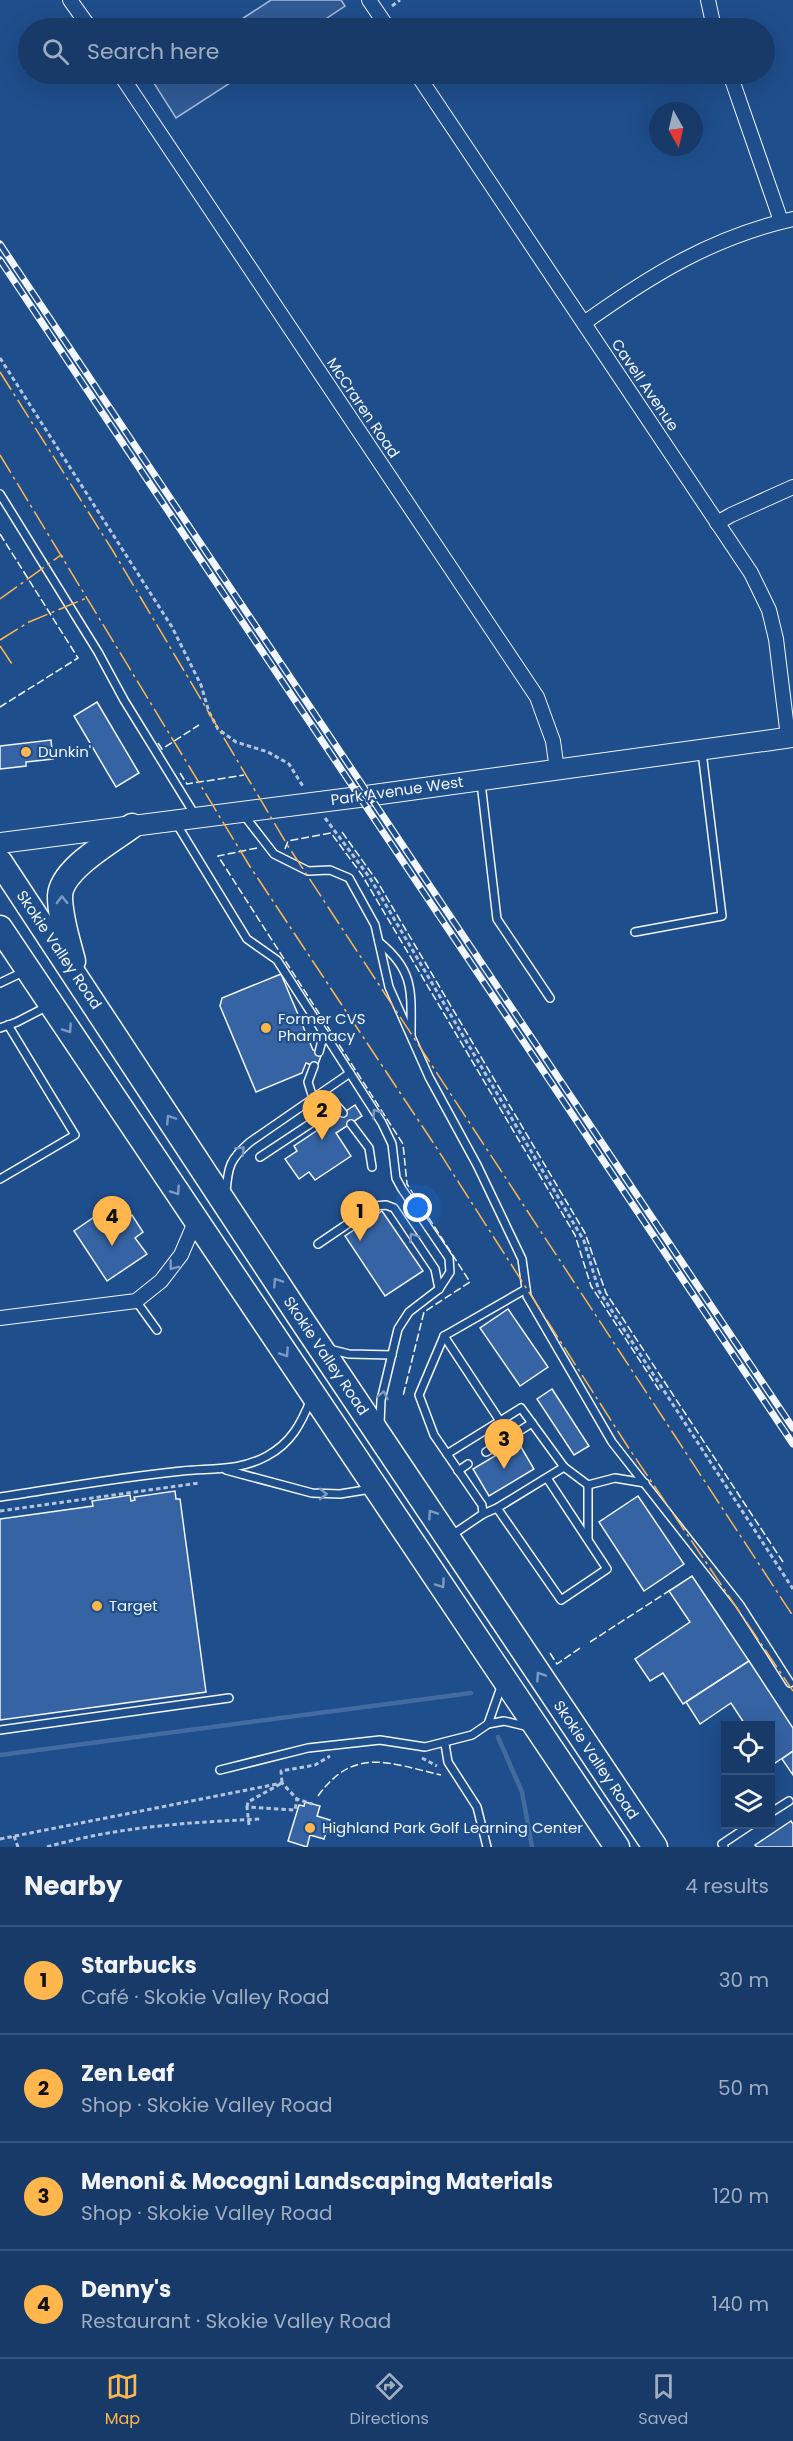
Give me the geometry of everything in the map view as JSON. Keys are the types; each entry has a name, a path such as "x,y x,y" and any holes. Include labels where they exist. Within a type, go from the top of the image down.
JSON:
{"highway":[{"path":"77,978 63,919 60,895 64,881 74,869 132,826"},
{"name":"Skokie Valley Road","path":"0,862 447,1538 655,1847"},
{"name":"Skokie Valley Road","path":"0,928 617,1847"}],"street":[{"path":"70,0 83,18"},
{"path":"369,0 381,18"},
{"path":"708,0 712,18"},
{"name":"McCraren Road","path":"127,84 537,697 553,741 557,770"},
{"name":"Cavell Avenue","path":"424,84 751,573 769,610 776,639 791,737"},
{"path":"584,323 642,282 690,254 737,234 787,220 734,84"},
{"path":"717,523 793,487"},
{"name":"Park Avenue West","path":"0,843 791,737"},
{"path":"0,1318 136,1301 161,1281 181,1256 196,1220"}],"lane":[{"path":"0,494 98,652 130,710 196,818"},
{"path":"635,932 722,916 702,749"},
{"path":"480,780 497,920 550,998"},
{"path":"242,812 274,854 308,871 330,870 349,878 375,925 389,987 411,1038 522,1259 527,1296 612,1442 740,1605 790,1683"},
{"path":"175,820 248,939 276,960 382,1123 392,1144 396,1178 449,1258 450,1272 439,1289 409,1312 398,1329 381,1400 379,1435"},
{"path":"379,942 395,955 408,974 411,1038"},
{"path":"0,983 28,970"},
{"path":"0,1028 51,1004"},
{"path":"0,1179 75,1135 8,1025"},
{"path":"319,1052 324,1033"},
{"path":"313,1098 308,1082 314,1066"},
{"path":"226,1203 228,1167 236,1153 350,1073"},
{"path":"260,1157 337,1106 343,1113"},
{"path":"351,1124 369,1148 372,1167"},
{"path":"318,1244 375,1206 386,1205 394,1208 435,1269 439,1289"},
{"path":"483,1515 482,1505 434,1435 418,1395 444,1336 526,1289"},
{"path":"136,1301 157,1330"},
{"path":"444,1336 500,1421"},
{"path":"320,1347 350,1354 392,1355"},
{"path":"0,1497 183,1470 248,1466 269,1456 289,1442 303,1420 313,1393"},
{"path":"447,1454 521,1408 564,1467 588,1485"},
{"path":"486,1452 532,1423"},
{"path":"458,1471 468,1464"},
{"path":"447,1538 564,1467"},
{"path":"222,1469 312,1494 340,1494 376,1488"},
{"path":"497,1508 561,1600 607,1569 547,1478"},
{"path":"588,1485 615,1478 645,1482"},
{"path":"588,1485 588,1540"},
{"path":"488,1724 501,1690 502,1675"},
{"path":"0,1730 229,1698"},
{"path":"220,1770 308,1748 353,1742 380,1740 424,1747 445,1744 472,1735 488,1724 504,1721 538,1729"},
{"path":"445,1744 448,1762 477,1807 487,1847"},
{"path":"775,1810 789,1801"},
{"path":"724,1847 722,1844 744,1829"}],"path":[{"path":"392,6 400,0"},
{"path":"0,1511 200,1483"},
{"path":"312,1804 297,1799 282,1783 281,1771 315,1765 330,1756 341,1755"},
{"path":"420,1757 436,1765 443,1773"},
{"path":"249,1825 248,1802 282,1783"},
{"path":"0,1839 282,1783"},
{"path":"247,1807 295,1810 297,1799"},
{"path":"47,1847 76,1839 132,1830 262,1819"},
{"path":"14,1836 18,1847"}],"shaded area":[{"path":"271,0 341,0 345,6 327,18 243,18"},
{"path":"155,84 229,84 176,118"}],"building":[{"path":"97,702 139,773 116,787 74,716"},
{"name":"Dunkin'","path":"51,740 53,759 26,762 26,766 0,769 0,746"},
{"name":"Former CVS Pharmacy","path":"281,974 313,1050 322,1053 317,1067 306,1063 302,1073 256,1092 220,1006 222,998"},
{"path":"355,1105 362,1116 336,1133 351,1156 315,1180 309,1172 299,1179 285,1159 297,1151 294,1146"},
{"path":"113,1204 124,1221 132,1215 143,1232 135,1238 147,1254 107,1281 74,1231"},
{"path":"382,1211 423,1271 385,1296 345,1236"},
{"path":"508,1309 548,1367 520,1386 480,1328"},
{"path":"552,1389 589,1446 574,1455 537,1399"},
{"path":"518,1442 534,1469 489,1496 473,1469"},
{"name":"Target","path":"175,1491 176,1499 180,1499 206,1692 0,1720 0,1519 93,1506 92,1501 130,1495 131,1501 135,1500 134,1497"},
{"path":"638,1496 684,1564 644,1591 599,1522"},
{"path":"692,1576 749,1661 683,1704 663,1673 650,1681 635,1659 690,1622 669,1591"},
{"path":"749,1661 793,1728 793,1751 775,1763 775,1721 743,1721 731,1703 700,1724 686,1702"},
{"path":"793,1751 793,1775 782,1759"},
{"name":"Highland Park Golf Learning Center","path":"305,1802 320,1806 317,1816 330,1820 324,1839 310,1835 307,1847 288,1841 299,1805 304,1806"},
{"path":"791,1821 793,1847 757,1847 755,1845"}],"waterway":[{"path":"0,1755 471,1693"},
{"path":"498,1737 522,1792 532,1847"}],"railway":[{"path":"0,244 793,1428"},
{"path":"0,260 793,1444"}],"fence":[{"path":"0,534 78,658 0,707"},
{"path":"158,743 162,749 199,725"},
{"path":"180,773 187,784 244,775"},
{"path":"342,832 377,881 585,1233 606,1293 783,1562"},
{"path":"285,849 288,841 331,833 362,875 575,1235 591,1286 659,1390"},
{"path":"257,848 218,856 403,1144 407,1184 470,1282 424,1312 403,1396"},
{"path":"590,1642 672,1589"},
{"path":"550,1653 557,1664 580,1648"},
{"path":"318,1796 331,1780 359,1764 389,1763 441,1775"}],"power":[{"path":"0,372 113,551 288,846 793,1616"},
{"path":"0,455 249,865 436,1147 628,1447 793,1691"},
{"path":"0,599 61,555 63,557"},
{"path":"0,640 29,622 89,597"},
{"path":"0,646 14,667"}],"place":[{"name":"Dunkin'","path":"26,752"},
{"name":"Former CVS Pharmacy","path":"266,1028"},
{"name":"Zen Leaf","path":"322,1140"},
{"name":"Starbucks","path":"360,1241"},
{"name":"Denny's","path":"112,1246"},
{"name":"Menoni & Mocogni Landscaping Materials","path":"504,1469"},
{"name":"Target","path":"97,1606"},
{"name":"Highland Park Golf Learning Center","path":"310,1828"}]}
